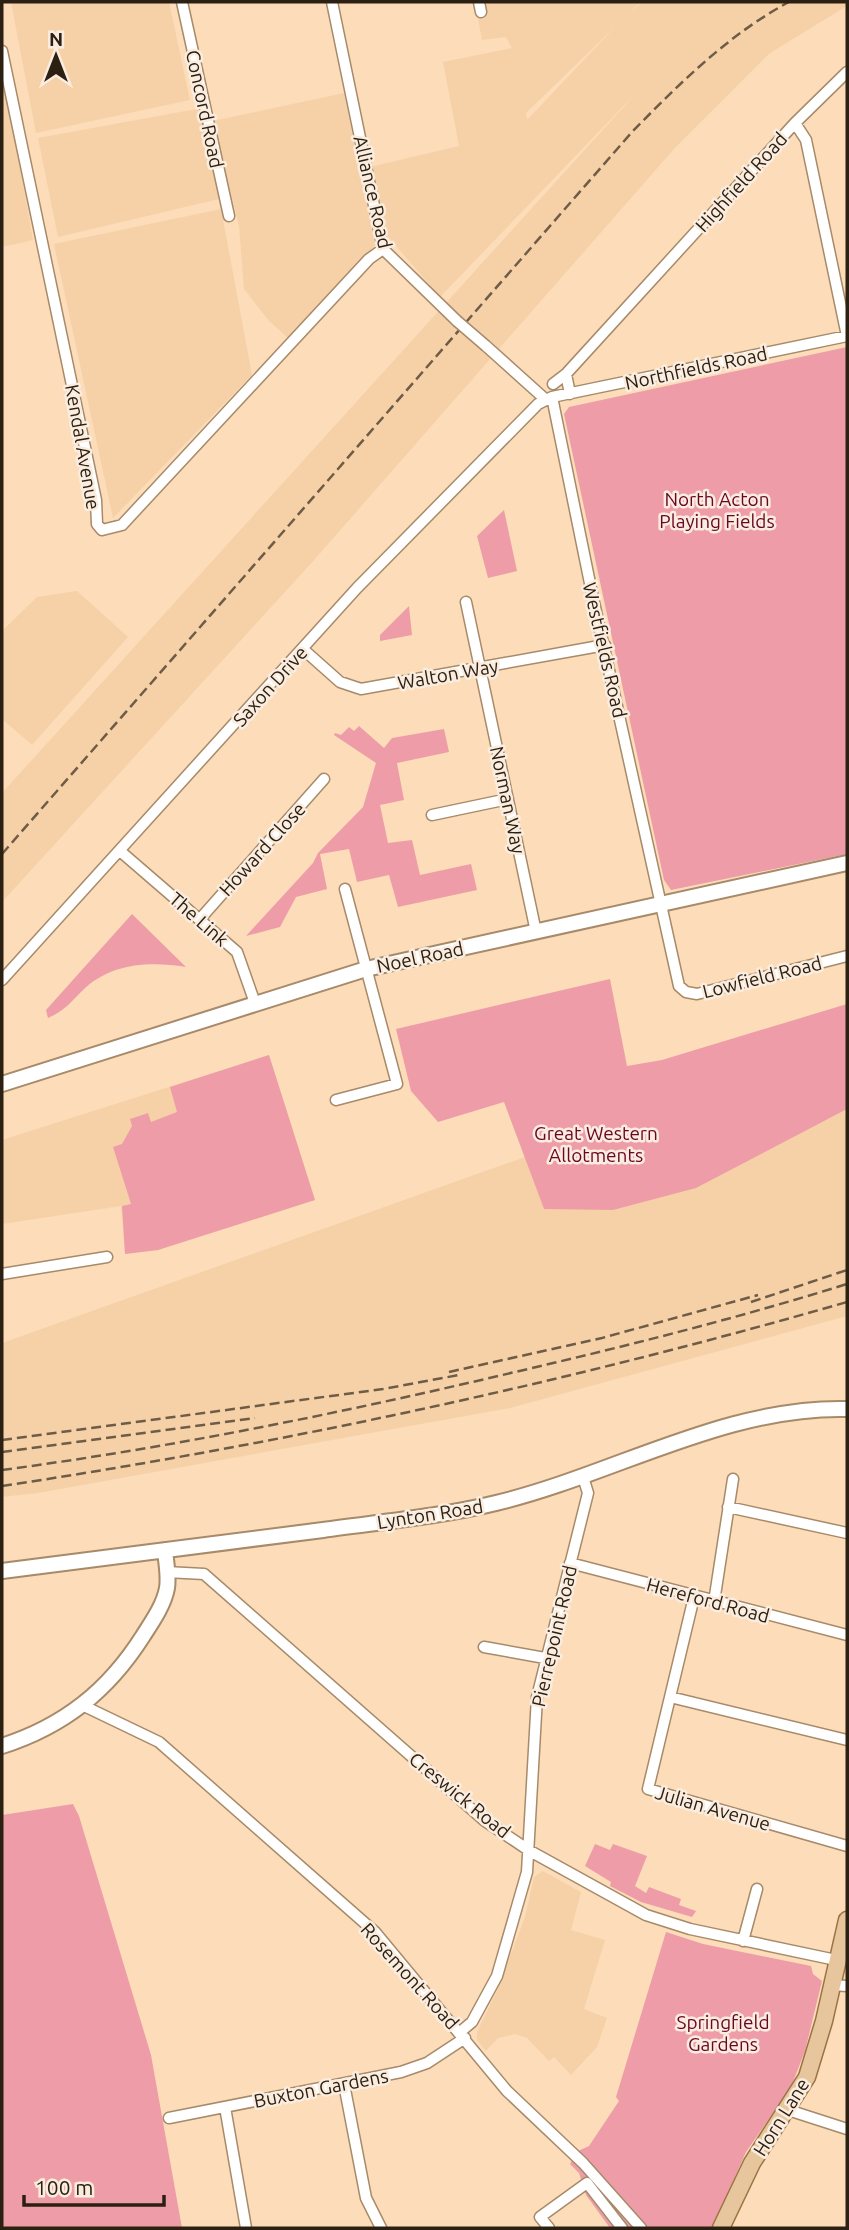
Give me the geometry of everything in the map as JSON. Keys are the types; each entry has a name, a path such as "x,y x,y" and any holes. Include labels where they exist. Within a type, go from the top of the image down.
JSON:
{"main road":[{"name":"Horn Lane","path":"721,2228 752,2162 807,2077 839,1986 836,1960 847,1920"}],"street":[{"name":"Concord Road","path":"182,2 229,216"},
{"name":"Alliance Road","path":"331,2 383,249 442,307 548,398"},
{"name":"Kendal Avenue","path":"2,51 96,500 97,524 102,530 122,525 369,259 383,249"},
{"path":"795,123 847,72"},
{"name":"Highfield Road","path":"553,384 566,374 795,123 806,140 847,336"},
{"name":"Northfields Road","path":"548,398 847,336"},
{"path":"566,374 570,394"},
{"name":"Westfields Road","path":"548,398 661,904"},
{"name":"Saxon Drive","path":"2,980 358,588 502,437 548,398"},
{"name":"Norman Way","path":"466,602 536,932"},
{"name":"Walton Way","path":"303,650 340,682 356,689 605,645"},
{"name":"Howard Close","path":"200,919 324,779"},
{"path":"432,815 508,799"},
{"name":"The Link","path":"120,851 237,952 255,1003"},
{"name":"Noel Road","path":"2,1084 366,969 847,863"},
{"path":"335,1100 397,1084 345,889"},
{"name":"Lowfield Road","path":"661,904 679,986 686,992 697,994 847,956"},
{"path":"2,1274 107,1257"},
{"name":"Lynton Road","path":"2,1570 454,1512 533,1494 700,1435 760,1418 820,1408 847,1409"},
{"name":"Pierrepoint Road","path":"463,2035 497,1976 518,1908 530,1851 534,1741 545,1658 588,1493 583,1477"},
{"path":"714,1602 733,1479"},
{"path":"729,1507 847,1533"},
{"path":"2,1746 39,1732 84,1706 129,1658 152,1622 167,1588 165,1550"},
{"name":"Hereford Road","path":"570,1563 847,1635"},
{"name":"Creswick Road","path":"166,1572 204,1574 485,1821 530,1851 646,1915 690,1929 836,1960"},
{"name":"Julian Avenue","path":"694,1597 648,1789 847,1846"},
{"path":"484,1647 545,1658"},
{"path":"670,1697 847,1740"},
{"name":"Rosemont Road","path":"84,1706 159,1742 375,1932 526,2112 583,2162 641,2228"},
{"path":"743,1941 757,1889"},
{"name":"Buxton Gardens","path":"169,2118 344,2084 427,2063 463,2035"},
{"path":"344,2084 366,2198 381,2228"},
{"path":"225,2107 246,2228"},
{"path":"788,2110 847,2129"},
{"path":"549,2228 540,2217 587,2183 622,2228"},
{"path":"595,2211 614,2197"}],"shaded area":[{"path":"11,2 169,2 190,100 36,133"},
{"path":"475,2 640,2 629,14 642,2 847,2 847,6 770,53 674,149 315,559 2,902 2,793 638,91 440,297 384,232 370,167 459,146 443,62 512,48 506,37 482,40","holes":["615,27 528,119 526,113"]},
{"path":"2,67 33,240 2,247"},
{"path":"344,93 375,245 288,338 269,321 244,289 239,226 213,121"},
{"path":"202,108 219,199 58,237 38,138"},
{"path":"221,209 252,375 113,518 54,244"},
{"path":"77,591 128,637 32,745 2,719 2,631 37,597"},
{"path":"269,1055 315,1200 158,1250 125,1254 121,1206 2,1224 2,1140"},
{"path":"847,1109 847,1316 510,1408 38,1493 2,1497 2,1343 525,1157 544,1209 824,1121"},
{"path":"543,1871 581,1892 571,1930 605,1940 584,2009 607,2018 597,2047 571,2075 554,2057 549,2061 527,2038 515,2034 498,2038 486,2051 477,2040 477,2032 497,1991 525,1917 534,1877"}],"green space":[{"name":"North Acton Playing Fields","path":"847,347 847,854 671,890 664,880 564,414 569,407"},
{"path":"504,510 517,571 488,578 477,536"},
{"path":"409,606 412,635 380,641 380,635"},
{"path":"359,726 384,748 392,738 444,729 449,752 397,763 404,800 380,805 388,843 412,840 420,875 471,864 477,890 398,907 389,875 357,882 349,849 320,854 327,889 296,897 280,927 246,936 313,863 318,853 363,807 376,763 334,735 341,735 349,727 354,731"},
{"path":"132,914 186,967 158,964 117,970 93,982 63,1010 48,1018 46,1010"},
{"name":"Great Western Allotments","path":"610,979 627,1066 662,1060 847,1004 847,1109 696,1188 613,1210 544,1209 504,1102 438,1122 411,1091 396,1029"},
{"path":"269,1055 315,1200 158,1250 125,1254 122,1206 131,1204 113,1147 122,1144 132,1126 130,1119 148,1113 151,1122 177,1112 170,1087"},
{"path":"73,1804 79,1816 151,2055 182,2228 2,2228 2,1815"},
{"path":"595,1844 610,1850 613,1844 647,1856 635,1886 646,1893 649,1887 681,1899 679,1905 696,1911 692,1917 641,1902 610,1886 611,1882 585,1866"},
{"name":"Springfield Gardens","path":"666,1932 703,1944 811,1966 813,1974 822,1981 805,2051 791,2087 746,2152 712,2228 610,2228 586,2195 579,2173 570,2164 576,2152 589,2146 619,2101 616,2097"}],"railway":[{"path":"2,854 632,132 725,45 789,2"},
{"path":"751,1302 847,1270"},
{"path":"2,1470 196,1439 388,1401 641,1342 847,1284"},
{"path":"449,1372 602,1338 758,1295"},
{"path":"2,1486 216,1450 428,1408 638,1358 847,1302"},
{"path":"2,1440 383,1389 459,1375"},
{"path":"2,1452 255,1418"}]}
